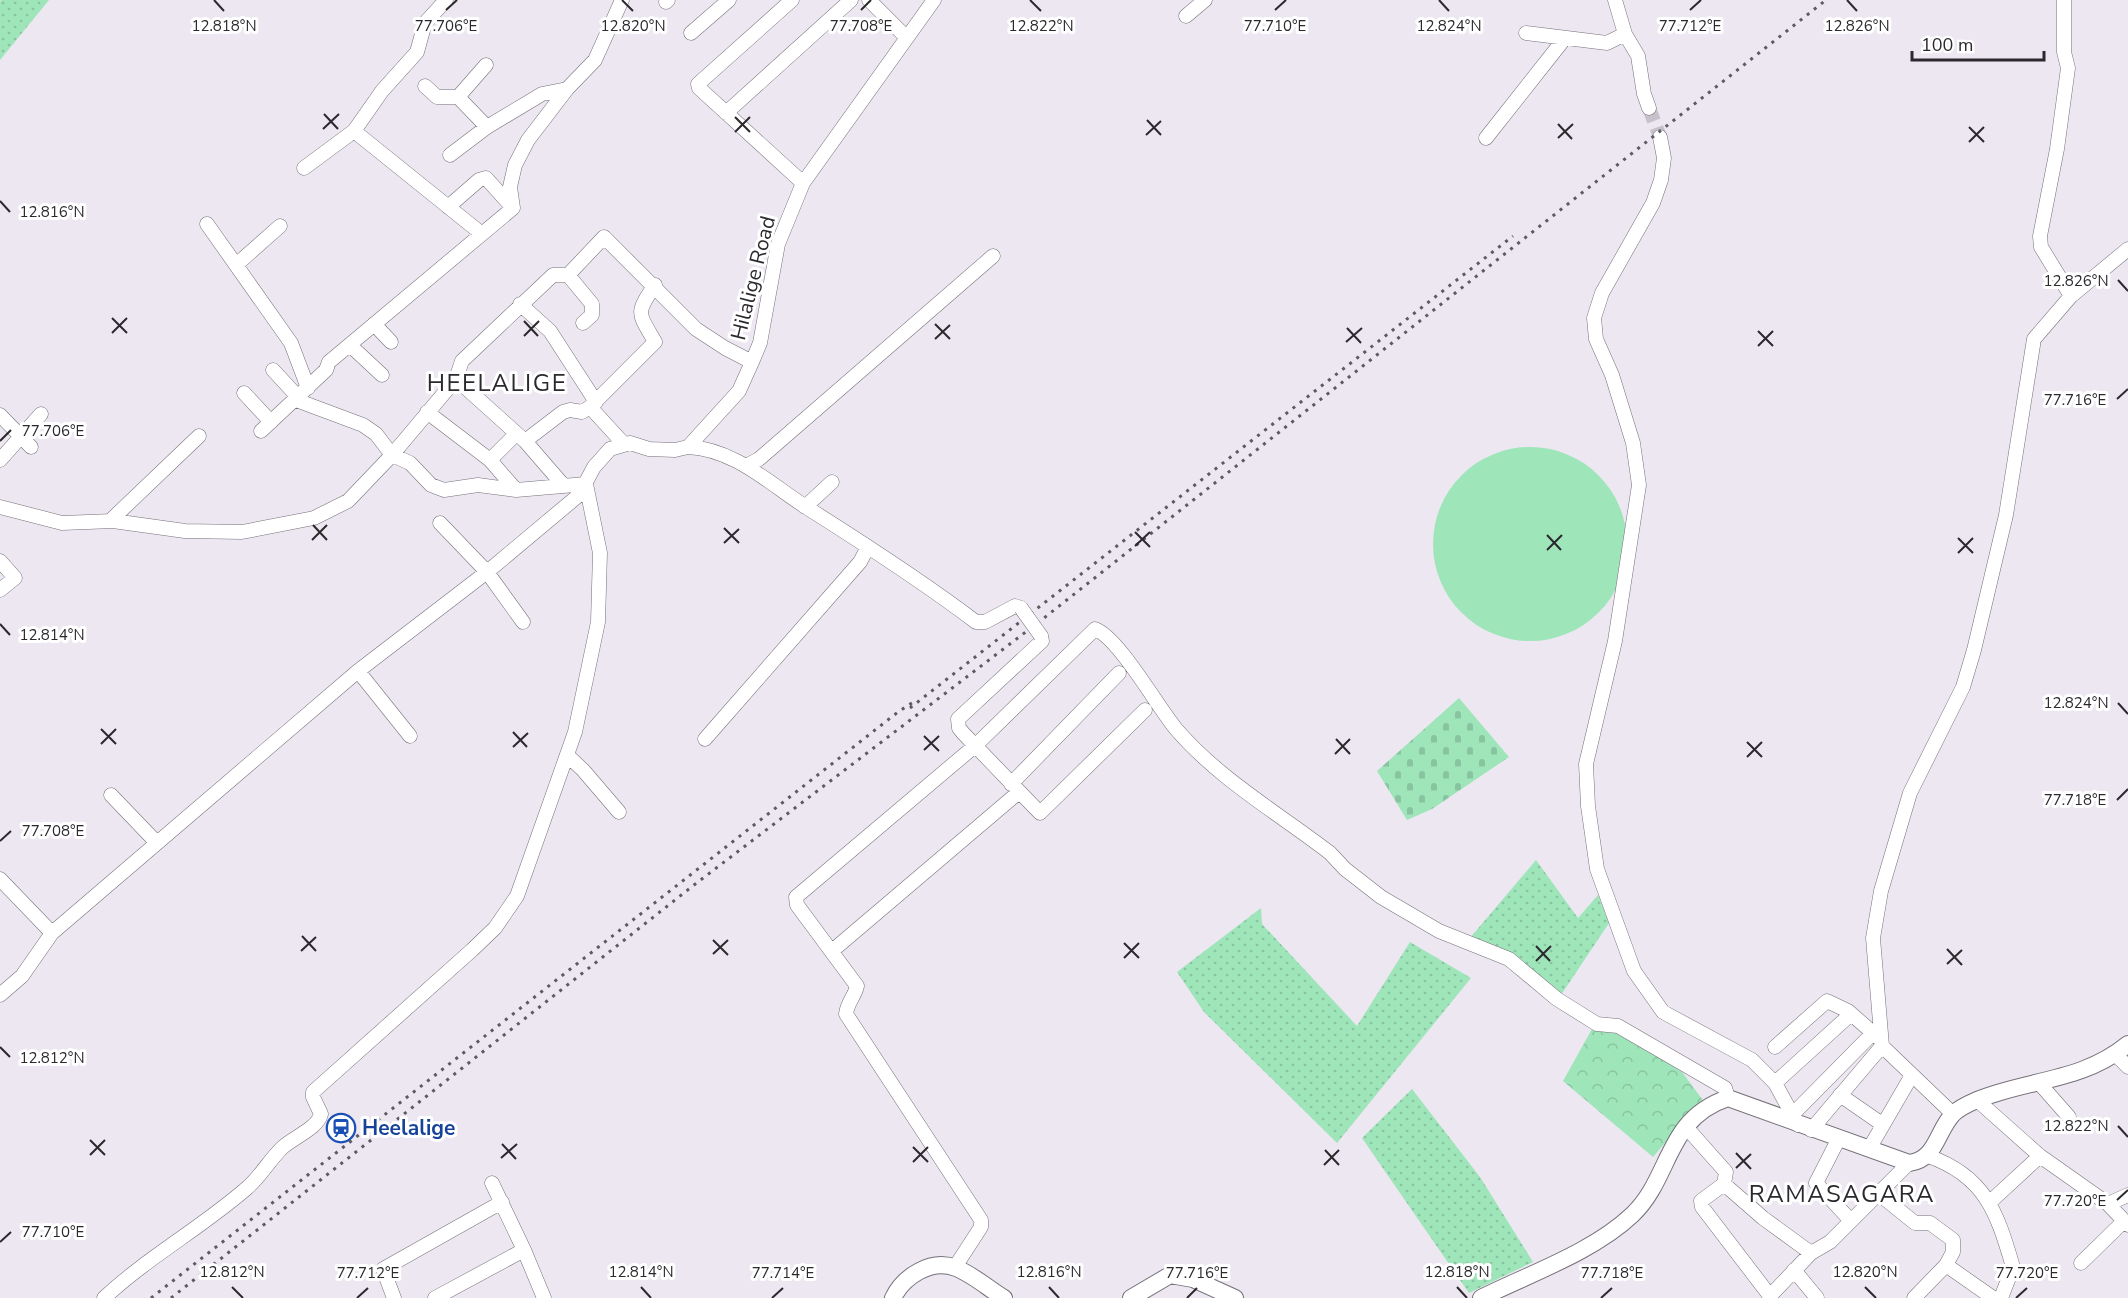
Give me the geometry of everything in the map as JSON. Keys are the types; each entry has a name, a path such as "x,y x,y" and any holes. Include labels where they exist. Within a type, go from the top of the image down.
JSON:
{"main road":[{"path":"1481,1298 1609,1235 1635,1213 1652,1189 1668,1153 1686,1127 1706,1107 1728,1098 1801,1123 1838,1140 1909,1163 1920,1161 1928,1156 1953,1114 1977,1100 2040,1084 2100,1063 2121,1049"},
{"path":"894,1298 910,1274 941,1266 955,1267 1004,1298"},
{"path":"1131,1298 1170,1275 1193,1279 1235,1298"}],"street":[{"path":"304,168 354,131 382,91 417,51 425,23 446,0"},
{"path":"513,208 510,187 514,165 528,140 567,89 595,60 622,0"},
{"path":"691,33 729,0"},
{"path":"792,0 698,84 726,113 803,183"},
{"path":"726,113 850,0"},
{"path":"869,0 905,36"},
{"name":"Hilalige Road","path":"688,447 739,391 752,362 760,343 778,244 803,183 905,36 934,0"},
{"path":"1186,16 1205,0"},
{"path":"1615,0 1625,34 1638,56 1644,94 1649,108"},
{"path":"2064,0 2064,52 2068,68 2057,149 2040,237 2041,247 2071,296"},
{"path":"1526,33 1607,43 1625,34"},
{"path":"1486,138 1565,38"},
{"path":"425,86 437,98 458,97 486,65"},
{"path":"450,155 487,127 542,94 567,89"},
{"path":"458,97 487,127"},
{"path":"354,131 482,234"},
{"path":"1660,137 1664,158 1661,180 1653,203 1602,293 1594,318 1596,339 1612,375 1634,443 1639,485 1615,640 1586,764 1588,806 1597,869 1634,971 1663,1012 1752,1060 1775,1083 1801,1123"},
{"path":"448,207 479,180 486,178 513,208"},
{"path":"244,393 266,426 326,370 329,362 513,208"},
{"path":"207,224 291,344 301,395"},
{"path":"236,265 280,226"},
{"path":"568,275 604,237 656,285 696,328 725,348 752,362"},
{"path":"1801,1123 1840,1095 1879,1040 1873,938 1881,891 1910,793 1963,687 1974,650 2006,515 2034,339 2071,296 2128,249"},
{"path":"746,466 768,451 993,256"},
{"path":"0,507 62,523 110,521 185,531 242,532 314,518 348,501 392,455 456,379 462,361 553,274 568,275 592,304 592,315 583,323"},
{"path":"490,460 520,438 563,412 570,410 582,412 593,404 655,342 640,312 641,306 656,285"},
{"path":"520,304 549,331 593,404 623,443"},
{"path":"374,324 391,342"},
{"path":"352,343 354,348 382,375"},
{"path":"273,370 301,395 363,425 376,434 392,455 410,463 431,485 444,490 478,485 516,490 586,484"},
{"path":"456,379 520,438 564,486"},
{"path":"427,412 490,460 516,490"},
{"path":"0,460 41,414"},
{"path":"0,415 31,447"},
{"path":"110,521 199,435"},
{"path":"0,995 22,976 52,933 358,671 487,572 579,495 594,467 610,449 623,443 649,449 707,448 746,466 805,507 930,586 976,622 985,622 1015,606 1021,608 1041,636 1042,641 958,719 959,728 1040,813 1145,710"},
{"path":"805,507 832,482"},
{"path":"104,1298 131,1272 187,1235 248,1188 284,1146 320,1120 321,1114 313,1097 314,1092 427,992 495,927 517,896 575,732 598,622 600,553 586,484"},
{"path":"440,523 487,572 523,622"},
{"path":"705,739 860,562 868,547"},
{"path":"0,561 15,578 0,590"},
{"path":"955,1267 982,1223 846,1014 847,1006 855,995 857,986 797,905 796,897 976,745 1091,630 1099,630 1129,663 1175,728 1205,761 1323,848 1345,869 1381,897 1439,931 1509,959 1557,999 1597,1024 1618,1026 1725,1088 1728,1098"},
{"path":"358,671 410,736"},
{"path":"832,951 1015,788 1119,673"},
{"path":"567,755 584,770 619,812"},
{"path":"111,795 157,843"},
{"path":"0,879 52,933"},
{"path":"1775,1047 1821,1003 1834,1002 1879,1040 1953,1114"},
{"path":"1775,1083 1851,1014"},
{"path":"1801,1123 1879,1040"},
{"path":"2121,1049 2128,1067"},
{"path":"1869,1149 1912,1075"},
{"path":"2040,1084 2069,1116"},
{"path":"1840,1095 1882,1124"},
{"path":"1977,1100 2040,1156 2108,1204 2126,1223 2081,1263"},
{"path":"1686,1127 1726,1172 1724,1184 1701,1201 1702,1207 1770,1296 1811,1253 1830,1242 1909,1163"},
{"path":"1838,1140 1816,1183 1851,1221"},
{"path":"1928,1156 1955,1167 1979,1187 1990,1202 2013,1267 2001,1298"},
{"path":"1990,1202 2040,1156"},
{"path":"492,1183 524,1250 540,1296"},
{"path":"1724,1184 1763,1218 1811,1253"},
{"path":"1879,1194 1916,1223 1930,1223 1953,1240 1953,1252 1946,1265 1914,1298"},
{"path":"2108,1204 2128,1195"},
{"path":"394,1298 383,1269 502,1202"},
{"path":"435,1298 524,1250"},
{"path":"1946,1265 1993,1298"},
{"path":"1794,1270 1817,1298"}],"green space":[{"path":"1,0 49,0 0,60 0,2"},
{"path":"1520,447 1540,447 1576,458 1599,475 1611,490 1620,507 1627,534 1627,554 1620,581 1611,598 1599,613 1584,625 1567,634 1540,641 1520,641 1484,630 1455,606 1444,590 1437,572 1433,554 1433,534 1444,498 1468,469 1484,458 1502,451"},
{"path":"1459,698 1509,757 1432,809 1407,820 1377,771"},
{"path":"1536,860 1578,918 1598,895 1609,923 1561,995 1470,938"},
{"path":"1261,908 1262,924 1357,1026 1410,942 1471,978 1337,1143 1204,1012 1177,972"},
{"path":"1592,1029 1616,1031 1682,1072 1705,1103 1687,1117 1653,1157 1563,1081"},
{"path":"1412,1089 1480,1177 1533,1262 1469,1293 1362,1138"}],"tunnel":[{"path":"1649,108 1660,137"}],"railway":[{"path":"171,1298 694,885 1044,618 1826,0"},
{"path":"910,708 1513,236"},
{"path":"151,1298 915,701"}],"place":[{"name":"Heelalige","path":"341,1128"}],"district":[{"name":"HEELALIGE","path":"497,383"},
{"name":"RAMASAGARA","path":"1842,1194"}]}
